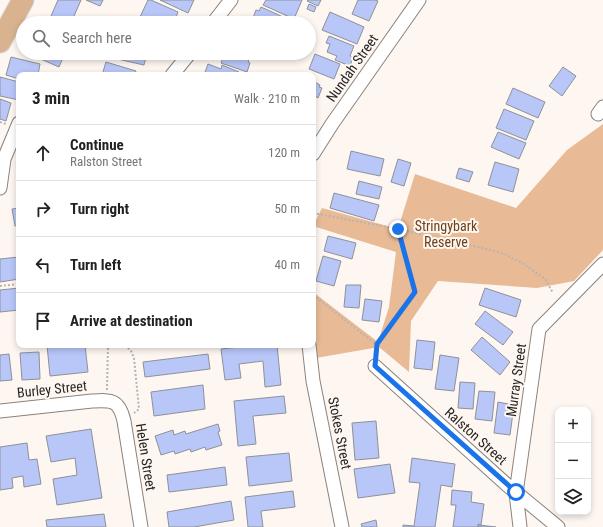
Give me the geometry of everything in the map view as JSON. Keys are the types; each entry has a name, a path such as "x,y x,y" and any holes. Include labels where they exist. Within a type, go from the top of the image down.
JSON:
{"main road":[{"path":"0,16 8,0"},
{"path":"0,42 23,0"}],"street":[{"path":"218,16 231,0"},
{"name":"Nundah Street","path":"316,149 419,0"},
{"path":"174,72 184,60"},
{"path":"0,188 4,159 16,130"},
{"name":"Murray Street","path":"520,527 516,492 539,329 603,264"},
{"name":"Stokes Street","path":"309,348 313,381 342,527"},
{"name":"Ralston Street","path":"375,366 516,492 558,527"},
{"name":"Burley Street","path":"0,411 107,400"},
{"name":"Helen Street","path":"107,400 119,406 122,412 141,527"}],"path":[{"path":"316,214 398,229 507,255 522,263 545,279 554,293"},
{"path":"375,366 377,344 415,292 398,229"},
{"path":"0,286 16,284"},
{"path":"316,297 377,344"},
{"path":"107,400 108,348"},
{"path":"124,421 139,409 134,358 128,348"}],"green space":[{"name":"Stringybark Reserve","path":"603,124 603,250 574,281 537,288 438,281 411,321 409,372 379,347 316,358 316,294 378,342 389,307 396,252 316,227 316,220 322,208 398,229 415,174 516,208 567,150"}],"building":[{"path":"58,0 81,0 74,16 51,16"},
{"path":"86,0 103,0 100,6"},
{"path":"148,0 178,12 177,16 140,16"},
{"path":"160,0 194,0 188,13"},
{"path":"266,0 302,0 295,16 287,16 263,5"},
{"path":"321,0 318,6 307,1"},
{"path":"358,0 378,1 369,21 352,14"},
{"path":"309,4 316,7 314,12 307,9"},
{"path":"261,7 281,16 254,16 256,10 259,11"},
{"path":"330,12 364,27 357,44 322,30"},
{"path":"329,36 354,46 350,56 353,57 350,66 335,60 337,56 327,52 330,44 326,43"},
{"path":"316,54 340,64 334,79 309,69 313,60 316,60"},
{"path":"11,57 16,58 16,60 23,60 40,64 39,72 16,72 16,78 6,75"},
{"path":"43,60 62,60 59,67"},
{"path":"122,60 145,60 144,65"},
{"path":"222,60 249,60 248,62 250,63 247,72 221,63"},
{"path":"106,62 136,71 136,72 103,72"},
{"path":"208,64 221,69 222,65 239,72 205,72"},
{"path":"563,67 576,76 562,96 549,86"},
{"path":"0,77 16,81 16,99 0,96"},
{"path":"316,83 320,85 319,87 322,88 318,98 316,97"},
{"path":"513,88 545,102 538,118 506,104"},
{"path":"0,99 11,103 6,121 0,119"},
{"path":"504,109 534,121 526,140 496,128"},
{"path":"498,132 526,143 519,159 491,147"},
{"path":"351,151 384,159 380,176 347,169"},
{"path":"398,159 411,163 404,186 391,182"},
{"path":"495,162 519,169 513,192 488,185"},
{"path":"459,168 473,172 469,182 456,178"},
{"path":"359,181 382,187 379,199 356,194"},
{"path":"334,193 379,205 374,221 330,208"},
{"path":"16,208 15,226 12,209"},
{"path":"328,236 356,243 352,259 324,251"},
{"path":"323,256 341,261 334,286 316,281"},
{"path":"16,257 16,279 0,282 0,259"},
{"path":"346,285 361,285 359,308 344,307"},
{"path":"16,288 16,310 0,312 0,290"},
{"path":"485,288 521,300 516,317 479,305"},
{"path":"365,299 382,301 379,322 362,320"},
{"path":"485,311 513,332 503,345 475,324"},
{"path":"482,337 510,362 500,375 471,350"},
{"path":"417,340 435,342 432,370 414,368"},
{"path":"47,348 85,348 88,372 50,376"},
{"path":"277,348 281,385 265,387 263,361 239,364 241,378 225,380 221,349"},
{"path":"39,352 40,379 22,380 20,353"},
{"path":"9,354 12,380 0,381 0,355"},
{"path":"208,354 210,369 145,377 143,362"},
{"path":"440,355 459,358 454,391 435,389"},
{"path":"460,382 475,383 473,409 458,408"},
{"path":"203,385 205,409 154,416 151,392"},
{"path":"479,391 495,392 492,421 475,419"},
{"path":"284,396 286,413 253,416 256,444 238,446 234,401"},
{"path":"498,402 514,405 510,435 494,433"},
{"path":"376,421 379,458 355,460 352,423"},
{"path":"218,424 220,431 218,432 222,445 206,450 205,447 191,452 190,449 175,454 174,451 161,455 155,436 173,430 174,435 185,431 186,434"},
{"path":"91,429 102,498 57,505 53,479 77,475 75,458 51,462 46,436"},
{"path":"27,443 29,460 37,459 41,484 24,487 23,476 12,478 13,488 0,490 0,447"},
{"path":"289,453 292,481 249,486 246,457"},
{"path":"412,458 455,464 452,487 441,485 435,527 403,527 403,525 414,526 420,483 409,482"},
{"path":"390,464 395,493 358,498 354,469"},
{"path":"225,467 227,485 169,492 167,475"},
{"path":"452,490 472,492 471,502 484,504 481,525 478,524 478,527 453,527 456,505 451,505"},
{"path":"293,491 295,507 261,511 263,527 248,527 245,497"},
{"path":"231,501 234,520 194,527 169,527 167,512"},
{"path":"104,514 106,527 47,527 46,520"},
{"path":"376,520 377,527 362,527 361,524"},
{"path":"479,525 496,527 478,527"}],"route":[{"path":"398,229 415,292 377,344 375,366 516,492"}]}
